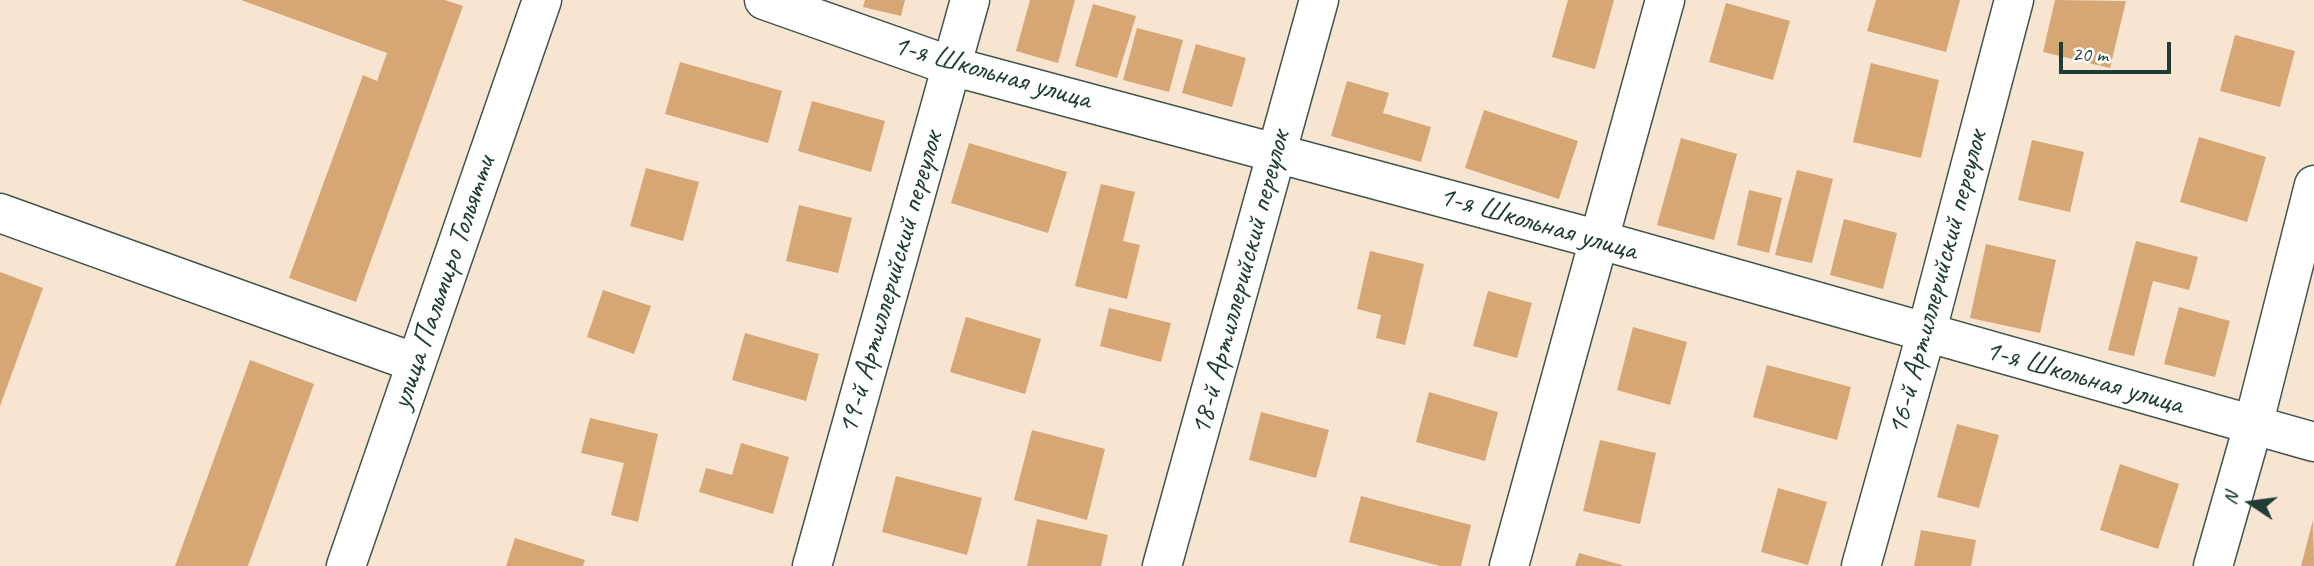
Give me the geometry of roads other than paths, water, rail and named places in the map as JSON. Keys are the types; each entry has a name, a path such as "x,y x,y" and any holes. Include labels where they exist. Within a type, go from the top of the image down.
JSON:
{"street":[{"name":"улица Пальмиро Тольятти","path":"346,566 542,0"},
{"name":"1-я Школьная улица","path":"764,0 951,66 1600,240 2314,442"},
{"name":"19-й Артиллерийский переулок","path":"812,566 970,0"},
{"name":"18-й Артиллерийский переулок","path":"1163,566 1318,0"},
{"path":"1509,566 1665,0"},
{"name":"16-й Артиллерийский переулок","path":"1861,566 1926,334 2014,0"},
{"path":"2213,566 2253,426 2314,185"},
{"path":"0,213 416,363"}]}
